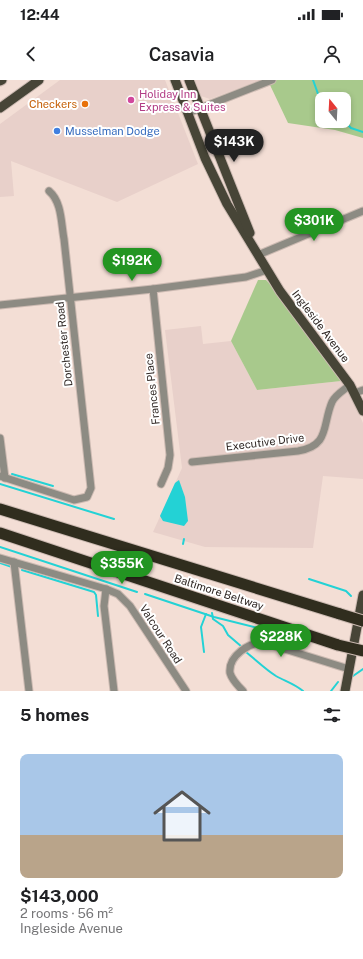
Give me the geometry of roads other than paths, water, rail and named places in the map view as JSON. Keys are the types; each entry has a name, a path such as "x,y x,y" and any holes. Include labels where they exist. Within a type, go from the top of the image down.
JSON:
{"highway":[{"name":"Baltimore Beltway","path":"0,508 363,621"},
{"name":"Baltimore Beltway","path":"0,533 363,651"}],"main road":[{"path":"0,108 38,80"},
{"name":"Ingleside Avenue","path":"175,80 220,190 280,291 356,389 363,411"},
{"name":"Ingleside Avenue","path":"189,80 258,255"},
{"path":"345,691 363,594"}],"street":[{"path":"188,113 272,80"},
{"name":"Dorchester Road","path":"2,477 74,500 87,497 91,488 58,204 56,196 49,191"},
{"path":"258,255 363,211"},
{"path":"0,305 153,289 246,277 267,270"},
{"name":"Frances Place","path":"153,289 170,455 168,468 161,484"},
{"name":"Executive Drive","path":"192,462 298,450 312,447 324,434 332,401 356,389"},
{"path":"0,438 2,477"},
{"name":"Valcour Road","path":"0,558 106,589 118,594 130,606 186,691"},
{"path":"14,562 29,691"},
{"path":"106,589 104,606 114,691"},
{"path":"243,691 231,675 231,664 239,654 253,643 265,643 349,669"}],"water":[{"path":"179,480 185,497 188,521 184,526 163,521 160,516 175,483"}],"waterway":[{"path":"313,80 317,92"},
{"path":"351,128 363,132"},
{"path":"12,474 53,486"},
{"path":"0,484 114,519"},
{"path":"183,544 184,539"},
{"path":"0,547 137,592"},
{"path":"0,563 12,567"},
{"path":"22,570 94,592 96,595 98,616"},
{"path":"309,579 346,591 351,596"},
{"path":"145,594 214,617 262,629"},
{"path":"212,613 213,619 223,626 228,635 242,647"},
{"path":"204,652 201,627 206,614"},
{"path":"246,652 276,676 297,686 303,691"},
{"path":"353,676 363,669"},
{"path":"331,691 338,682"}],"place":[{"name":"Holiday Inn Express & Suites","path":"131,100"},
{"name":"Checkers","path":"85,104"},
{"name":"Musselman Dodge","path":"57,131"}]}
